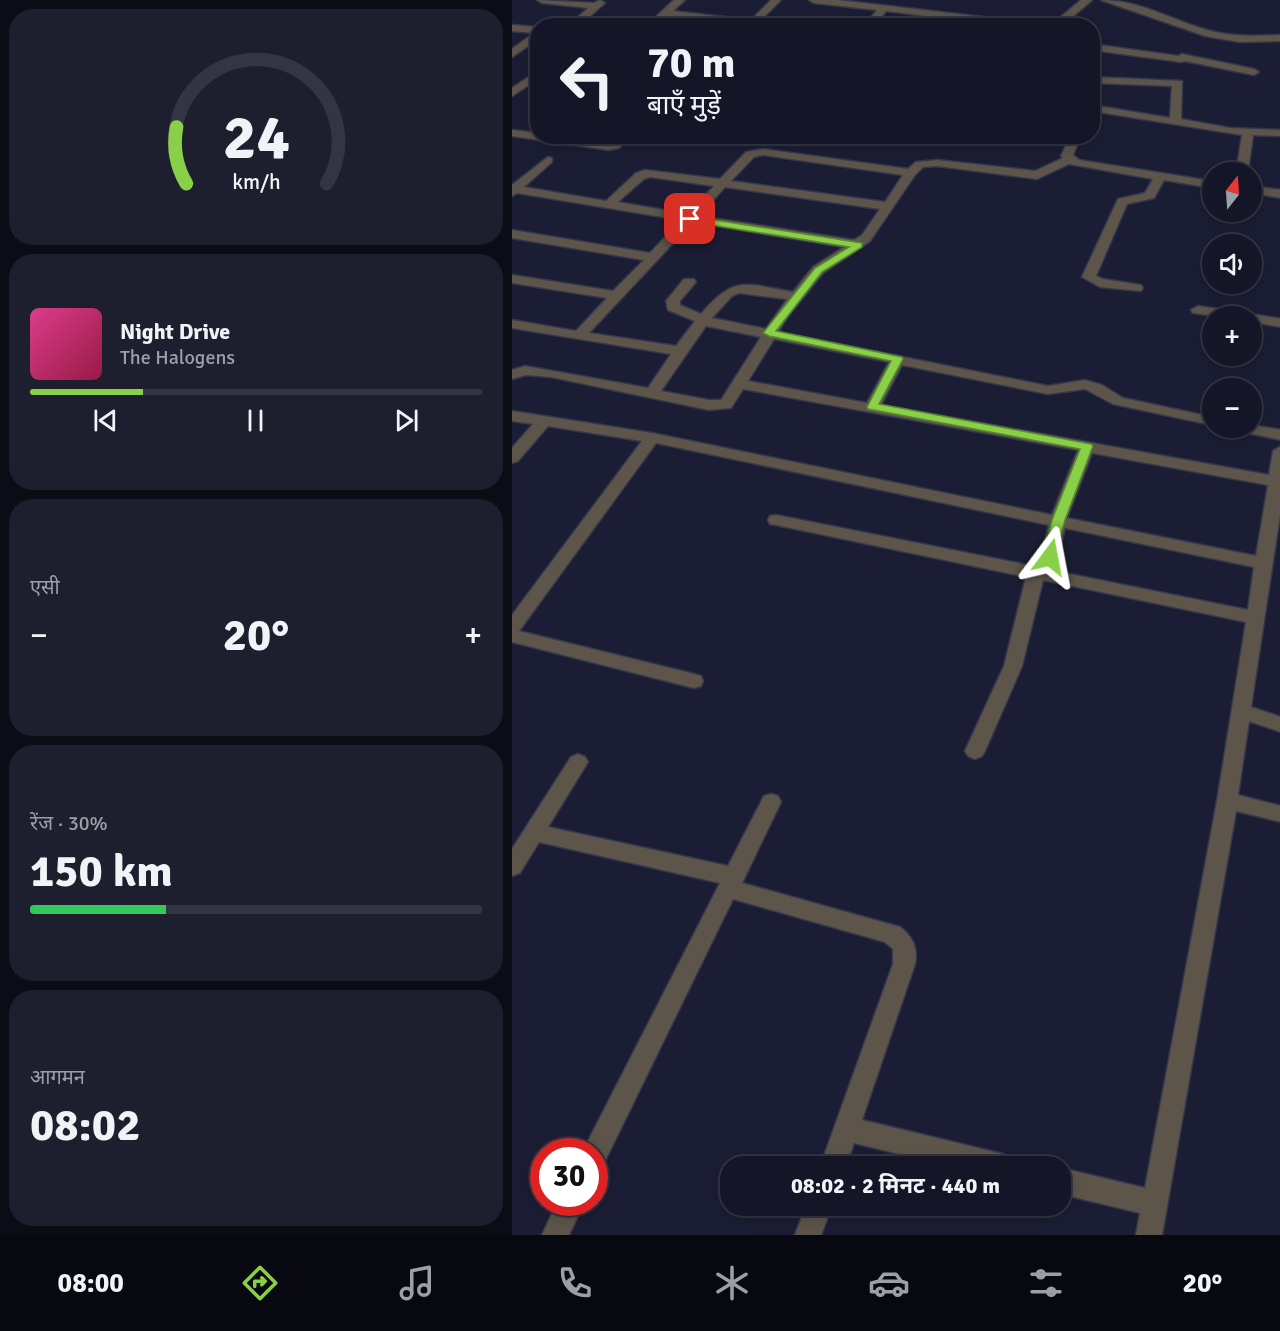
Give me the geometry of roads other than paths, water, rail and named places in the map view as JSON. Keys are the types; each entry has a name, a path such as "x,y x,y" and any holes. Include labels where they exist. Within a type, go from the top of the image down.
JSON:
{"street":[{"path":"543,0 600,3"},
{"path":"660,18 680,0"},
{"path":"757,18 776,0"},
{"path":"814,0 884,8 958,12 991,18"},
{"path":"1065,18 1087,0"},
{"path":"1106,0 1144,10 1205,33 1240,39 1280,38"},
{"path":"582,18 600,3"},
{"path":"876,18 884,8"},
{"path":"953,18 958,12"},
{"path":"665,13 704,18"},
{"path":"512,28 530,31"},
{"path":"1175,120 1180,85 1177,68 1191,43 1205,33"},
{"path":"512,54 530,39"},
{"path":"1100,49 1177,68 1254,72"},
{"path":"1100,79 1177,68"},
{"path":"512,93 530,80"},
{"path":"1100,109 1248,132 1280,133"},
{"path":"1244,162 1248,132"},
{"path":"512,133 530,136"},
{"path":"588,144 609,147 617,144"},
{"path":"1072,144 1067,156 1084,165 1202,183"},
{"path":"579,336 750,154 758,151 911,173"},
{"path":"512,375 525,370 541,371 725,405 769,333 796,297 818,270 858,245 871,233 911,173 920,164 927,162 1037,175 1070,159"},
{"path":"513,190 548,160"},
{"path":"607,206 633,181 644,174 665,174 888,206"},
{"path":"1136,288 1100,283 1089,278 1122,202 1151,195 1160,177"},
{"path":"513,190 858,245"},
{"path":"1262,191 1280,194"},
{"path":"512,234 652,257"},
{"path":"512,279 617,296"},
{"path":"689,282 673,301 672,308 704,320 1048,390 1059,390 1073,385 1098,388 1109,393 1118,401 1202,419"},
{"path":"652,393 680,351 728,292 737,289 796,297"},
{"path":"1198,310 1202,311"},
{"path":"1262,320 1280,323"},
{"path":"512,324 680,351"},
{"path":"872,407 898,359"},
{"path":"739,384 1276,481"},
{"path":"512,416 652,438 1262,563"},
{"path":"512,458 545,420"},
{"path":"1262,432 1280,435"},
{"path":"512,628 652,438"},
{"path":"975,751 1013,666 1058,520 1087,446"},
{"path":"1149,1235 1226,801 1262,563 1277,506 1276,481 1280,451"},
{"path":"776,520 1253,617"},
{"path":"512,636 694,681"},
{"path":"1241,711 1280,724"},
{"path":"512,867 578,762"},
{"path":"1226,801 1280,814"},
{"path":"603,1138 771,802"},
{"path":"534,832 732,883 892,934 902,942 906,950 904,964 837,1156"},
{"path":"846,1130 956,1156"},
{"path":"1071,1183 1154,1203"},
{"path":"555,1235 564,1216"},
{"path":"808,1235 815,1216"}]}
